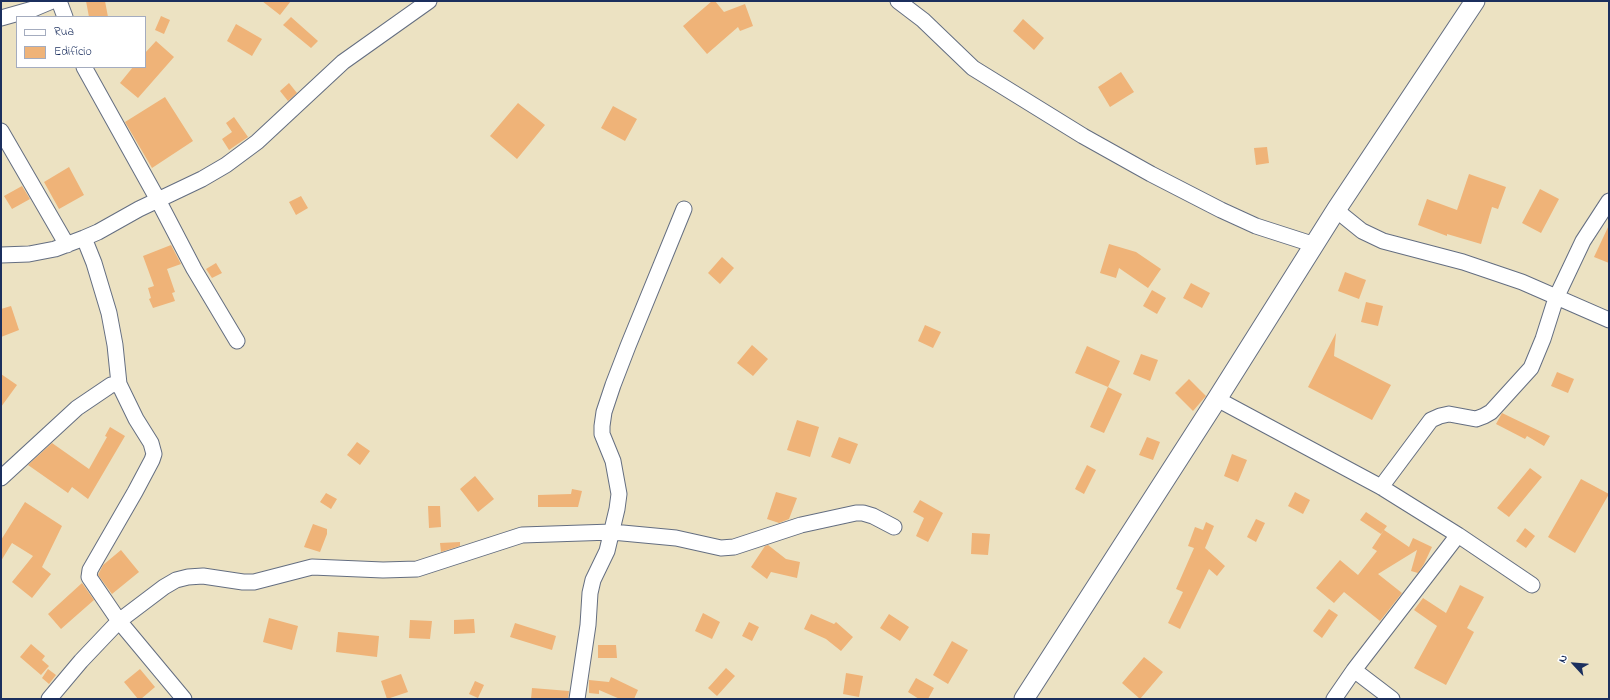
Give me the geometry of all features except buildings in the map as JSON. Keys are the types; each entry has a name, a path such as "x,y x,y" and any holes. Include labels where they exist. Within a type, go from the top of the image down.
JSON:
{"street":[{"path":"1,18 33,9 52,1"},
{"path":"59,1 65,16"},
{"path":"1,255 9,256 29,254 67,245 208,176 243,154 343,62 429,1"},
{"path":"898,1 923,20 973,68 1083,136 1151,174 1221,210 1256,226 1315,245"},
{"path":"1024,699 1217,399 1336,210 1475,1"},
{"path":"85,68 158,200 194,269 237,341"},
{"path":"1,131 67,245"},
{"path":"1381,487 1431,420 1450,414 1476,419 1484,416 1491,412 1531,368 1543,339 1556,298 1583,241 1609,201"},
{"path":"577,699 588,625 590,593 593,580 607,551 619,494 613,461 602,434 604,412 623,359 684,209"},
{"path":"1336,210 1362,231 1383,241 1463,262 1522,282 1609,320"},
{"path":"84,238 94,263 109,313 115,345 119,384 136,419 151,443 154,454 146,473 102,552 90,570 88,577 119,621 184,699"},
{"path":"1,478 77,408 111,385 119,384"},
{"path":"1217,399 1381,487 1458,535 1532,585"},
{"path":"49,699 80,661 119,621 164,587 176,580 203,576 248,582 312,567 383,570 417,569 522,536 612,532 676,538 722,548 734,547 802,525 856,513 873,516 894,527"},
{"path":"1334,699 1354,670 1458,535"},
{"path":"1354,670 1392,699"}]}
